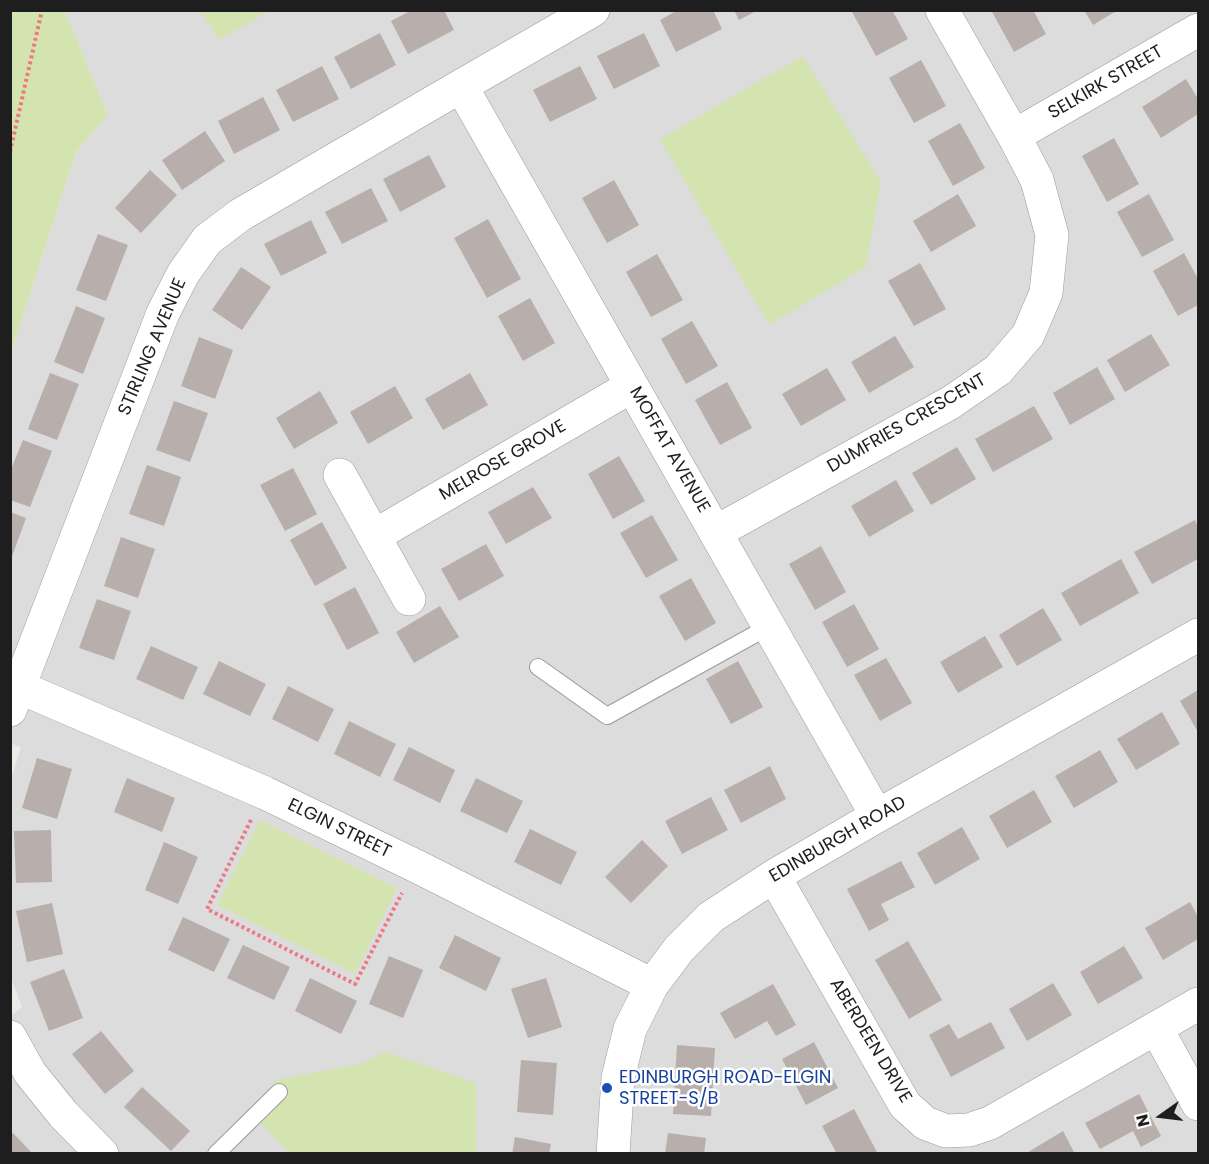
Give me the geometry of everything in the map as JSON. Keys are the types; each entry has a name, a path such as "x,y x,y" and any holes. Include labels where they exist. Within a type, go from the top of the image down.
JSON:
{"street":[{"name":"STIRLING AVENUE","path":"15,698 163,313 183,274 207,240 240,215 593,10"},
{"name":"DUMFRIES CRESCENT","path":"716,532 950,403 998,370 1028,335 1046,293 1052,235 1037,180 942,10"},
{"name":"SELKIRK STREET","path":"1014,136 1198,30"},
{"name":"MOFFAT AVENUE","path":"461,86 877,816"},
{"name":"MELROSE GROVE","path":"374,536 632,386"},
{"path":"340,475 409,599"},
{"name":"EDINBURGH ROAD","path":"613,1154 618,1078 630,1029 652,985 679,948 711,917 774,876 877,816 1198,635"},
{"name":"ELGIN STREET","path":"15,698 265,793 652,985"},
{"name":"ABERDEEN DRIVE","path":"774,876 905,1105 925,1123 946,1131 969,1130 990,1123 1198,1004"},
{"path":"1156,1028 1198,1104"},
{"path":"10,1037 30,1073 63,1114 102,1154"}],"lane":[{"path":"538,667 607,716 770,626"},
{"path":"216,1154 279,1092"}],"path":[{"path":"10,152 42,10"},
{"path":"265,793 207,909 356,984 416,866"}],"shaded area":[{"path":"65,11 1198,11 1198,1153 11,1153 11,1016 22,1007 11,978 10,783 21,747 10,743 11,353 76,152 108,115"}],"green space":[{"path":"13,11 65,11 108,115 76,152 11,353 10,21"},
{"path":"200,11 268,11 220,40"},
{"path":"803,56 881,182 866,267 769,325 660,139"},
{"path":"260,820 397,888 355,974 217,905"},
{"path":"386,1052 476,1083 476,1153 289,1153 248,1110 278,1079 360,1064"}],"building":[{"path":"412,10 444,10 454,30 408,54 391,21"},
{"path":"678,10 713,10 722,29 676,52 660,20"},
{"path":"734,10 758,10 739,20"},
{"path":"851,10 892,10 908,39 876,56"},
{"path":"991,10 1033,10 1046,34 1014,52"},
{"path":"1084,10 1118,10 1093,25"},
{"path":"380,33 396,65 351,89 334,57"},
{"path":"644,33 660,66 614,89 597,56"},
{"path":"921,60 946,106 914,123 889,78"},
{"path":"322,66 339,99 293,122 276,90"},
{"path":"580,66 597,99 550,122 533,90"},
{"path":"1186,79 1198,99 1198,114 1161,138 1142,107"},
{"path":"263,97 280,130 234,154 218,121"},
{"path":"960,123 985,168 953,186 928,141"},
{"path":"205,131 225,161 182,190 162,160"},
{"path":"1114,138 1139,184 1107,202 1082,156"},
{"path":"429,155 446,187 400,212 383,179"},
{"path":"150,170 177,195 141,233 115,208"},
{"path":"614,180 639,225 607,243 582,198"},
{"path":"371,188 388,221 342,244 325,212"},
{"path":"958,194 976,226 931,252 913,221"},
{"path":"1149,194 1174,240 1142,257 1117,212"},
{"path":"488,219 521,279 487,298 454,238"},
{"path":"311,220 327,253 281,276 264,244"},
{"path":"98,234 128,245 106,301 76,290"},
{"path":"1184,253 1198,279 1198,305 1178,316 1153,271"},
{"path":"657,254 683,300 651,317 626,272"},
{"path":"920,263 946,309 914,326 888,281"},
{"path":"241,267 271,287 242,330 212,310"},
{"path":"530,298 555,343 523,361 498,316"},
{"path":"76,306 105,318 83,374 54,362"},
{"path":"692,321 718,366 686,384 661,339"},
{"path":"1151,334 1170,365 1125,392 1107,360"},
{"path":"895,336 914,367 869,393 851,362"},
{"path":"199,337 233,350 215,399 181,386"},
{"path":"1097,367 1115,399 1070,425 1053,393"},
{"path":"827,368 846,400 801,426 782,394"},
{"path":"50,373 79,384 57,440 28,429"},
{"path":"470,373 488,405 443,430 425,399"},
{"path":"727,382 752,428 720,445 695,400"},
{"path":"395,386 413,418 368,444 350,412"},
{"path":"320,391 338,423 294,449 276,418"},
{"path":"174,401 208,413 190,462 156,450"},
{"path":"1034,406 1053,439 993,472 975,439"},
{"path":"23,440 52,451 30,507 10,500 10,472"},
{"path":"957,447 976,479 931,505 912,473"},
{"path":"619,456 645,501 613,519 588,474"},
{"path":"147,465 181,477 164,526 129,514"},
{"path":"293,468 317,514 285,531 260,485"},
{"path":"896,480 914,511 869,537 851,506"},
{"path":"533,487 552,518 506,544 488,512"},
{"path":"10,512 26,518 11,559 10,559"},
{"path":"652,515 678,560 646,578 620,533"},
{"path":"1195,520 1198,528 1198,559 1152,584 1134,552"},
{"path":"322,522 347,568 315,586 290,540"},
{"path":"121,537 155,549 138,598 104,586"},
{"path":"486,544 504,576 459,601 441,569"},
{"path":"821,546 846,592 815,610 789,564"},
{"path":"1121,559 1139,593 1080,626 1061,593"},
{"path":"691,578 716,623 685,641 659,596"},
{"path":"355,587 379,633 347,650 323,604"},
{"path":"97,599 131,611 114,660 79,648"},
{"path":"854,604 879,649 847,667 822,622"},
{"path":"440,606 459,637 414,663 396,632"},
{"path":"1043,608 1062,640 1017,666 999,635"},
{"path":"985,636 1003,667 958,693 940,662"},
{"path":"151,646 198,667 183,700 136,679"},
{"path":"886,658 912,703 880,721 854,675"},
{"path":"219,661 266,684 250,716 203,694"},
{"path":"738,661 763,707 731,724 706,679"},
{"path":"288,686 334,709 318,742 272,719"},
{"path":"1198,690 1198,732 1180,701"},
{"path":"1162,712 1180,744 1136,770 1117,739"},
{"path":"349,721 396,744 380,777 334,754"},
{"path":"409,747 455,770 440,803 393,780"},
{"path":"1100,750 1118,782 1074,808 1055,776"},
{"path":"37,758 72,769 57,819 22,808"},
{"path":"770,766 786,799 741,823 724,790"},
{"path":"127,778 175,798 162,832 114,812"},
{"path":"476,778 523,801 507,833 460,811"},
{"path":"1034,790 1052,822 1007,848 989,816"},
{"path":"711,797 728,830 682,854 665,821"},
{"path":"962,827 980,859 935,885 917,853"},
{"path":"530,829 577,852 561,885 514,862"},
{"path":"51,830 52,882 16,883 14,831"},
{"path":"642,840 668,866 631,903 605,877"},
{"path":"164,842 198,857 178,904 145,890"},
{"path":"901,861 915,887 881,904 889,920 869,931 847,889"},
{"path":"1190,902 1198,917 1198,939 1163,960 1145,928"},
{"path":"52,903 63,954 27,962 16,911"},
{"path":"183,917 230,939 214,972 168,950"},
{"path":"455,935 501,958 486,991 439,968"},
{"path":"908,941 942,1000 909,1019 875,960"},
{"path":"243,945 290,967 274,1000 227,978"},
{"path":"1124,946 1143,978 1098,1004 1080,972"},
{"path":"389,956 423,970 403,1018 369,1004"},
{"path":"64,969 83,1018 49,1031 30,982"},
{"path":"310,978 357,1001 341,1034 295,1011"},
{"path":"546,978 562,1027 528,1038 511,989"},
{"path":"1053,983 1072,1015 1027,1041 1009,1009"},
{"path":"773,984 796,1025 776,1036 767,1021 735,1039 720,1013"},
{"path":"991,1022 1005,1048 951,1077 929,1035 949,1024 958,1039"},
{"path":"101,1031 134,1071 105,1094 72,1054"},
{"path":"814,1042 838,1088 806,1105 782,1059"},
{"path":"677,1045 715,1048 711,1116 673,1114"},
{"path":"521,1060 557,1063 553,1115 517,1112"},
{"path":"142,1087 190,1131 171,1151 124,1107"},
{"path":"1139,1094 1161,1136 1141,1147 1133,1131 1100,1149 1085,1123"},
{"path":"854,1109 878,1154 837,1154 822,1126"},
{"path":"1063,1131 1075,1154 1025,1154"},
{"path":"13,1133 33,1154 10,1154 10,1135"},
{"path":"668,1133 706,1138 704,1154 665,1154"},
{"path":"515,1137 551,1144 549,1154 512,1154"}],"place":[{"name":"EDINBURGH ROAD-ELGIN STREET-S/B","path":"607,1088"}]}
